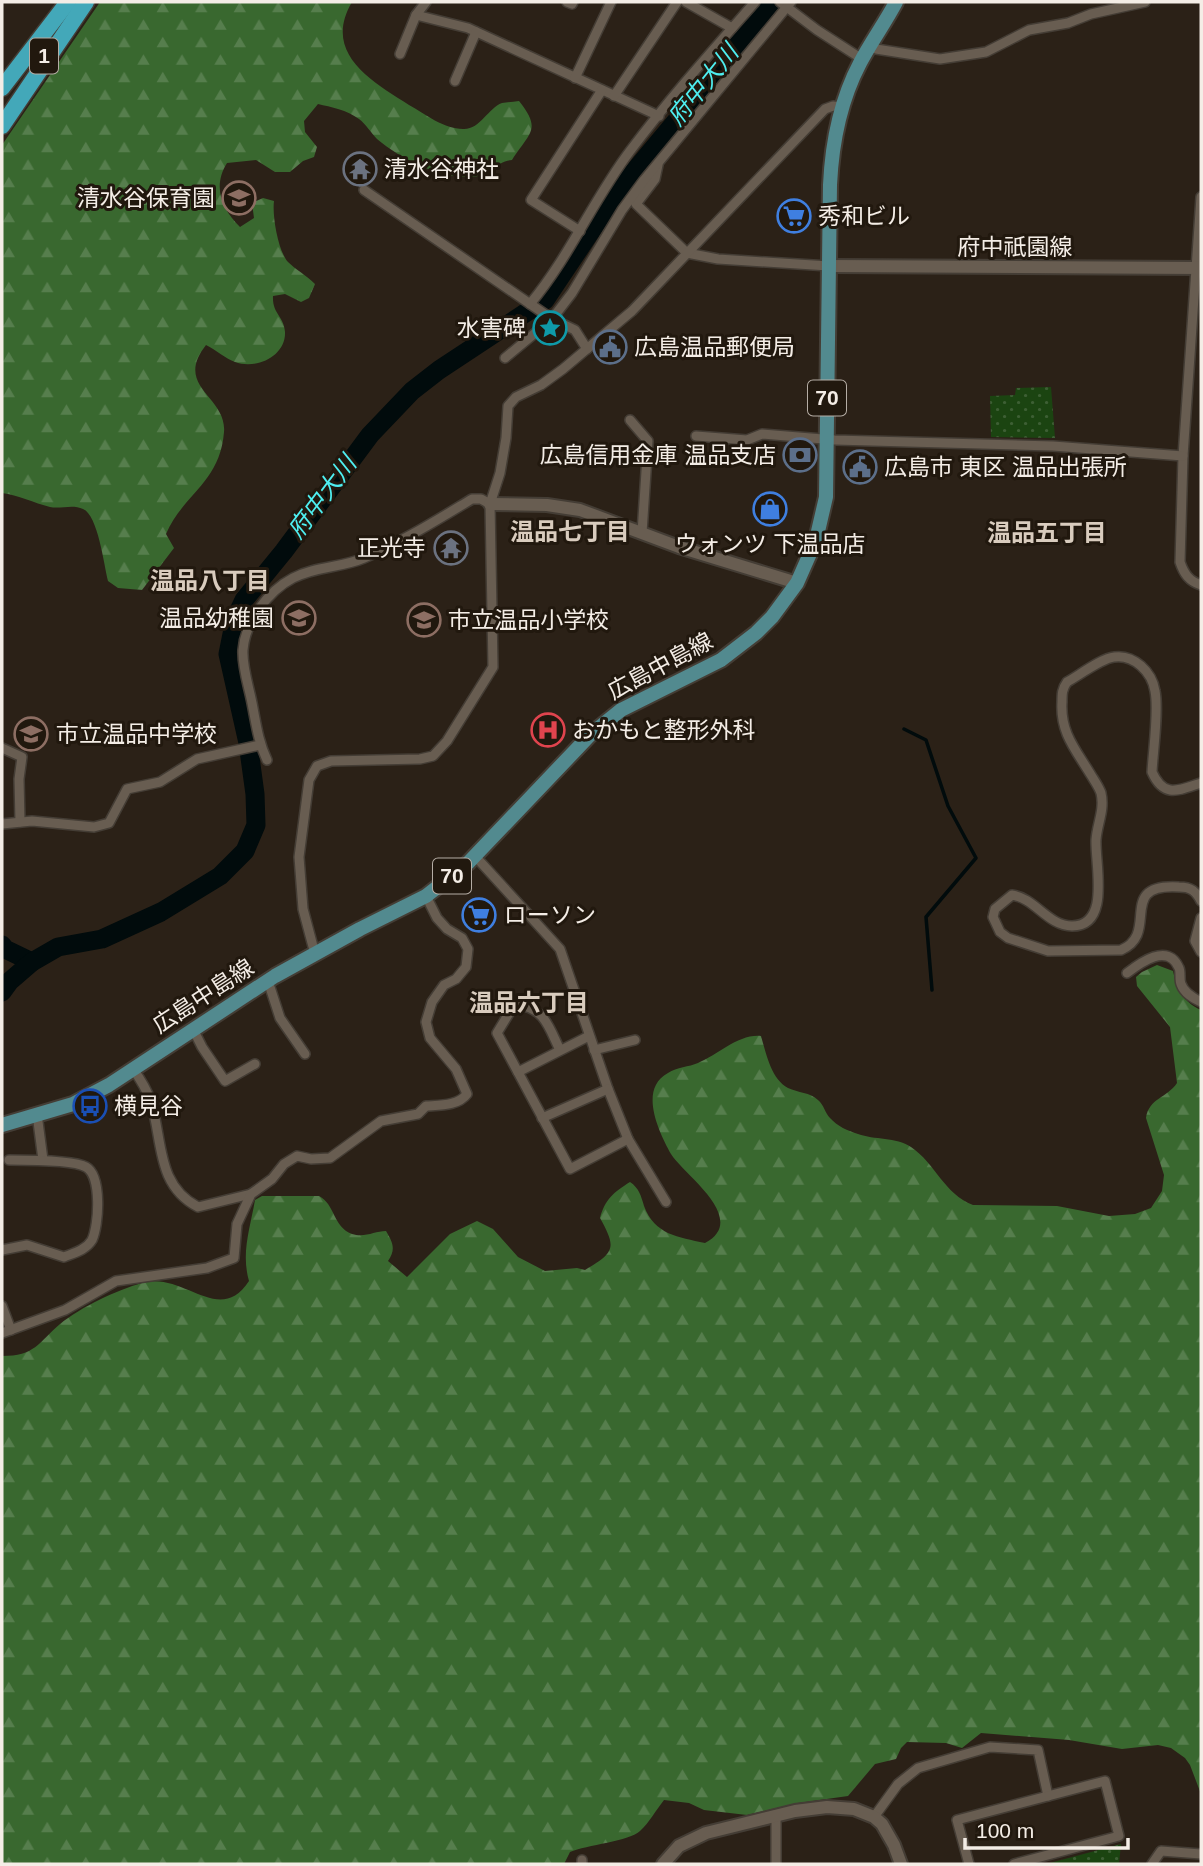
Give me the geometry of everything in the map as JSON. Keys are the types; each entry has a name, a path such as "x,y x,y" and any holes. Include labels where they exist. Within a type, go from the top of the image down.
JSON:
{"highway":[{"path":"2,79 66,2"},
{"name":"1","path":"2,88 66,2"},
{"path":"2,126 86,2"},
{"name":"1","path":"2,111 86,2"}],"main road":[{"name":"広島中島線","path":"2,1125 73,1104 109,1085 268,981 426,896 475,856 590,735 621,710 701,671 739,648 772,617 797,583 812,551 826,497 831,162 842,107 862,59 896,2"}],"street":[{"path":"400,54 416,15 426,2"},
{"path":"567,2 573,2"},
{"path":"575,78 611,2"},
{"path":"614,96 677,2"},
{"path":"686,2 732,28"},
{"path":"530,304 551,279 630,152 755,2"},
{"path":"872,46 876,49 940,59 986,52 1029,30 1068,23 1091,14 1145,2"},
{"path":"505,358 552,319 572,293 622,210 786,3 817,30 862,59"},
{"path":"416,15 476,32 659,116"},
{"path":"455,81 476,32"},
{"path":"580,231 531,200 602,90"},
{"path":"315,954 303,909 299,857 309,780 317,766 331,761 421,759 433,756 447,741 493,667 490,504 500,473 508,406 516,397 541,385 632,311 825,109 842,107"},
{"path":"658,163 655,179 636,204 687,253 718,259 829,266"},
{"path":"364,190 552,319 575,330 587,349"},
{"path":"1201,197 1199,268 1183,456 1180,562 1184,573 1193,582 1201,585"},
{"name":"府中祇園線","path":"829,266 1199,268"},
{"path":"630,420 648,441 642,533"},
{"path":"696,436 747,440 762,434 827,439 1053,446 1183,456"},
{"path":"267,760 258,745 243,650 259,609 271,594 291,579 317,568 361,559 472,499 481,499 490,504 547,505 580,510 679,547 797,583"},
{"path":"1201,783 1173,791 1164,789 1156,782 1152,772 1156,692 1151,678 1141,664 1127,657 1112,656 1067,682 1063,688 1061,718 1065,732 1101,791 1103,808 1096,838 1098,899 1095,913 1083,924 1070,926 1054,920 1024,897 1012,895 995,909 993,917 1000,932 1048,951 1121,950 1130,946 1136,936 1145,895 1150,889 1163,886 1188,887 1197,892 1201,901"},
{"path":"2,824 20,822 94,827 110,823 127,789 160,782 197,759 258,745"},
{"path":"2,748 22,757 19,779 20,822"},
{"path":"475,856 560,949 628,1139 666,1202"},
{"path":"133,1069 143,1083 151,1104 164,1169 170,1182 198,1207 251,1194 272,1179 284,1164 297,1156 311,1159 330,1158 382,1121 418,1114 426,1106 462,1100 467,1094 456,1069 430,1038 426,1022 432,1002 444,985 456,979 466,967 468,949 462,937 447,929 437,918 426,896"},
{"path":"1201,918 1195,941 1201,952"},
{"path":"1127,973 1148,957 1159,955 1170,958 1178,966 1181,986 1191,997 1201,1002"},
{"path":"268,981 280,1018 305,1054"},
{"path":"560,1050 540,1013 531,1006 518,1005 511,1010 498,1033 570,1169 628,1139"},
{"path":"193,1029 225,1081 254,1064"},
{"path":"518,1072 589,1036"},
{"path":"594,1050 635,1040"},
{"path":"542,1118 608,1089"},
{"path":"37,1114 43,1160"},
{"path":"2,1250 27,1245 64,1257 85,1248 93,1238 99,1208 95,1177 86,1167 43,1160 9,1160"},
{"path":"2,1306 6,1332 65,1310 116,1281 207,1268 234,1258 237,1224 251,1194"},
{"path":"874,1818 898,1784 918,1768 990,1747 1038,1750 1048,1796"},
{"path":"969,1864 957,1820 1105,1781 1119,1836 1014,1864"},
{"path":"663,1864 679,1846 706,1833 796,1811 828,1807 854,1809 882,1824 901,1864"},
{"path":"776,1816 776,1864"},
{"path":"1152,1864 1161,1851 1200,1857"}],"green space":[{"path":"100,2 352,2 344,20 343,36 347,51 355,64 380,86 428,117 449,127 469,128 502,103 519,101 532,125 528,137 512,160 477,176 459,177 409,161 377,139 364,123 354,116 318,104 304,121 305,132 317,147 314,157 303,161 290,172 275,172 256,160 227,163 220,189 228,213 240,227 254,218 252,203 263,198 274,201 276,233 284,257 315,284 309,298 301,302 285,294 273,296 274,307 283,322 285,332 281,348 268,359 243,364 232,361 206,345 197,359 195,371 198,381 223,420 221,449 216,464 173,520 166,534 174,548 142,590 118,588 108,581 93,521 83,509 50,507 2,493 2,145"},
{"path":"1051,387 1055,438 991,437 990,396 1015,395 1016,388"},
{"path":"1157,965 1173,971 1182,994 1201,1010 1201,1794 1190,1765 1171,1748 1158,1745 1122,1749 1069,1740 981,1733 962,1748 946,1743 907,1742 896,1759 875,1764 848,1796 798,1803 747,1815 704,1810 689,1803 664,1800 640,1831 618,1840 570,1852 564,1864 2,1864 2,1356 29,1351 78,1311 142,1283 157,1281 172,1284 213,1299 226,1299 238,1294 249,1281 247,1241 255,1200 262,1196 319,1196 328,1204 346,1231 361,1235 386,1231 393,1246 388,1261 407,1277 450,1234 477,1221 493,1229 518,1257 545,1271 577,1268 585,1270 608,1253 610,1242 600,1218 602,1211 611,1197 630,1182 639,1192 649,1216 661,1229 705,1243 717,1233 720,1222 717,1210 666,1145 654,1111 654,1089 659,1080 672,1071 698,1063 744,1038 753,1036 761,1036 770,1065 782,1084 815,1097 828,1116 847,1130 911,1147 927,1161 954,1194 973,1205 1057,1206 1109,1216 1135,1214 1151,1208 1162,1191 1164,1175 1146,1118 1148,1111 1154,1102 1177,1083 1170,1027 1137,986 1136,977"},
{"path":"1121,1844 1119,1864 1046,1864"}],"waterway":[{"name":"府中大川","path":"2,992 10,981 32,962 58,947 102,939 161,912 220,876 245,851 256,825 255,794 248,743 228,654 235,619 244,600 370,435 412,391 545,300 617,192 771,2"},
{"path":"904,729 926,740 948,806 976,858 926,917 932,990"},
{"path":"2,945 32,962"}],"place":[{"name":"清水谷神社","path":"360,169"},
{"name":"清水谷保育園","path":"239,198"},
{"name":"秀和ビル","path":"794,216"},
{"name":"水害碑","path":"550,328"},
{"name":"広島温品郵便局","path":"610,347"},
{"name":"広島信用金庫 温品支店","path":"800,455"},
{"name":"広島市 東区 温品出張所","path":"860,467"},
{"name":"ウォンツ 下温品店","path":"770,509"},
{"name":"正光寺","path":"451,548"},
{"name":"温品幼稚園","path":"299,618"},
{"name":"市立温品小学校","path":"424,620"},
{"name":"おかもと整形外科","path":"548,730"},
{"name":"市立温品中学校","path":"31,734"},
{"name":"ローソン","path":"479,915"},
{"name":"横見谷","path":"90,1106"}],"district":[{"name":"温品七丁目","path":"570,532"},
{"name":"温品五丁目","path":"1047,533"},
{"name":"温品八丁目","path":"210,581"},
{"name":"温品六丁目","path":"529,1003"}]}
